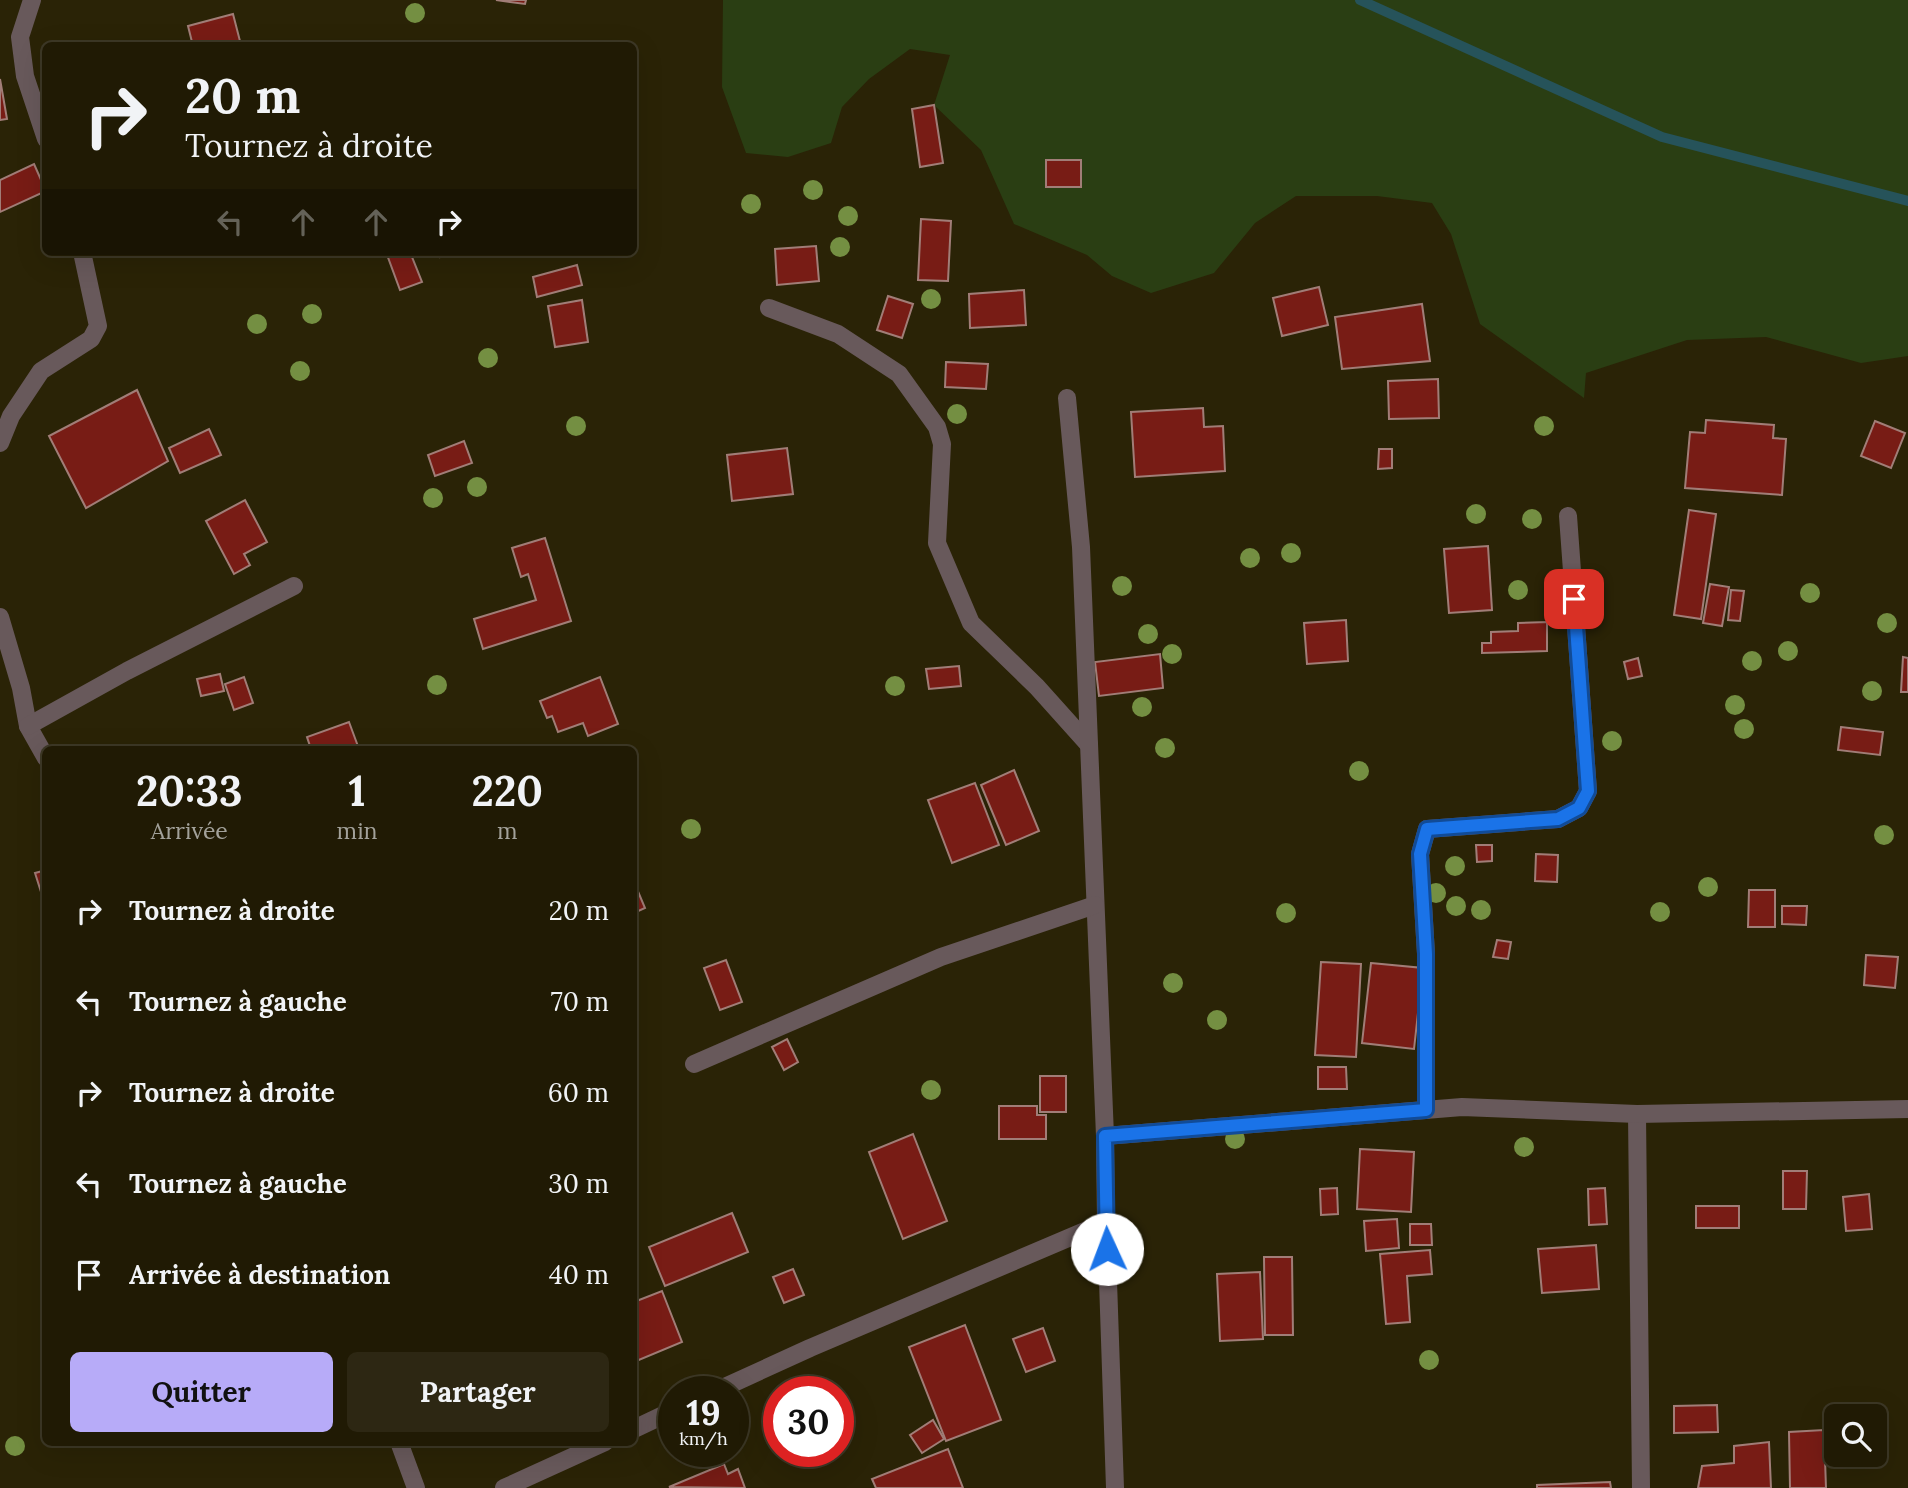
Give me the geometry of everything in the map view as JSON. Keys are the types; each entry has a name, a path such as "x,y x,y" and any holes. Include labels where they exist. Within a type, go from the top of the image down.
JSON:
{"street":[{"path":"32,0 20,37 25,76 42,127"},
{"path":"0,443 12,416 41,371 92,339 98,326 83,256"},
{"path":"769,308 838,334 900,374 940,435 942,444 937,544 971,623 1037,687 1089,745"},
{"path":"1067,398 1081,547 1105,1136 1115,1488"},
{"path":"1426,1110 1426,954 1420,854 1427,829 1558,819 1579,808 1588,791 1568,516"},
{"path":"28,726 127,671 293,586"},
{"path":"0,617 21,688 28,726 42,751"},
{"path":"694,1064 941,957 1095,905"},
{"path":"1105,1136 1462,1107 1637,1114 1908,1109"},
{"path":"1637,1114 1640,1488"},
{"path":"749,1376 1106,1222"},
{"path":"637,1428 658,1418"},
{"path":"400,1446 416,1488"},
{"path":"504,1488 596,1446"}],"green space":[{"path":"723,0 1908,0 1908,356 1861,363 1766,337 1687,340 1586,373 1584,398 1480,324 1451,234 1432,203 1377,196 1296,196 1255,223 1214,273 1151,293 1112,276 1087,255 1014,224 981,150 934,105 950,55 910,49 869,79 842,107 831,143 788,157 746,153 722,87"}],"building":[{"path":"496,0 526,0 525,4"},
{"path":"233,14 240,42 192,42 188,26"},
{"path":"0,79 7,119 0,120"},
{"path":"934,105 943,163 920,167 912,109"},
{"path":"1046,160 1081,160 1081,187 1046,187"},
{"path":"34,164 42,182 42,193 0,212 0,180"},
{"path":"921,219 951,221 948,281 918,280"},
{"path":"816,246 819,281 777,285 775,249"},
{"path":"387,256 412,256 422,282 400,290"},
{"path":"577,265 582,285 537,297 533,277"},
{"path":"1319,287 1328,325 1282,336 1273,298"},
{"path":"1024,290 1026,325 970,328 969,294"},
{"path":"888,296 913,304 902,338 877,330"},
{"path":"582,300 588,342 555,347 548,306"},
{"path":"1422,304 1430,361 1342,369 1335,317"},
{"path":"946,362 988,364 986,389 945,387"},
{"path":"1438,379 1439,418 1389,419 1388,381"},
{"path":"137,390 168,461 86,508 49,436"},
{"path":"1203,408 1204,427 1223,426 1225,471 1135,477 1131,412"},
{"path":"1706,420 1774,425 1773,438 1786,439 1782,495 1685,488 1690,432 1705,433"},
{"path":"1875,421 1905,433 1891,468 1861,456"},
{"path":"209,429 221,455 180,473 169,448"},
{"path":"464,441 472,463 435,476 428,455"},
{"path":"787,448 793,494 732,501 727,455"},
{"path":"1379,449 1392,449 1392,468 1378,469"},
{"path":"245,500 267,542 244,554 250,565 234,574 206,521"},
{"path":"1689,510 1716,514 1701,619 1674,615"},
{"path":"545,538 571,621 483,649 474,619 536,600 528,574 521,577 512,548"},
{"path":"1488,546 1492,610 1449,613 1444,549"},
{"path":"1710,584 1729,587 1722,626 1703,623"},
{"path":"1731,590 1744,591 1740,621 1728,620"},
{"path":"1346,620 1348,661 1307,664 1304,623"},
{"path":"1547,622 1547,651 1482,653 1482,643 1491,643 1491,632 1518,631 1518,623"},
{"path":"1160,654 1163,688 1099,696 1095,662"},
{"path":"1903,657 1908,658 1908,692 1901,692"},
{"path":"1638,658 1642,676 1628,679 1624,662"},
{"path":"959,666 961,686 929,689 926,669"},
{"path":"220,674 224,691 201,696 197,679"},
{"path":"244,677 253,703 234,710 225,684"},
{"path":"600,677 618,724 588,736 583,723 558,732 552,716 547,718 540,701"},
{"path":"349,722 358,746 310,746 307,737"},
{"path":"1841,727 1883,732 1880,755 1838,750"},
{"path":"1014,770 1039,831 1006,845 981,785"},
{"path":"975,783 999,845 952,863 928,800"},
{"path":"1476,845 1492,845 1492,861 1477,862"},
{"path":"1536,854 1558,855 1557,882 1535,881"},
{"path":"42,871 42,895 35,873"},
{"path":"637,889 645,908 637,912"},
{"path":"1749,890 1775,890 1775,927 1748,927"},
{"path":"1782,906 1807,906 1806,925 1782,924"},
{"path":"1497,940 1511,942 1508,959 1493,957"},
{"path":"1866,955 1898,957 1895,988 1864,985"},
{"path":"726,960 742,1002 720,1010 704,968"},
{"path":"1321,962 1361,964 1356,1057 1315,1055"},
{"path":"1371,963 1423,968 1414,1049 1362,1043"},
{"path":"787,1039 798,1062 784,1070 772,1047"},
{"path":"1318,1067 1346,1067 1347,1089 1318,1089"},
{"path":"1040,1076 1066,1076 1066,1112 1040,1112"},
{"path":"999,1106 1037,1106 1037,1115 1046,1115 1046,1139 999,1139"},
{"path":"913,1134 947,1221 903,1239 869,1152"},
{"path":"1360,1149 1414,1152 1411,1212 1357,1209"},
{"path":"1783,1171 1807,1171 1806,1209 1783,1209"},
{"path":"1337,1188 1338,1214 1321,1215 1320,1189"},
{"path":"1605,1188 1607,1224 1589,1225 1588,1189"},
{"path":"1869,1194 1872,1229 1846,1231 1843,1197"},
{"path":"1696,1206 1739,1206 1739,1228 1696,1228"},
{"path":"732,1213 748,1252 665,1286 649,1247"},
{"path":"1397,1219 1399,1248 1366,1251 1364,1221"},
{"path":"1410,1224 1431,1224 1432,1245 1410,1245"},
{"path":"1596,1245 1599,1289 1542,1293 1538,1249"},
{"path":"1430,1250 1432,1274 1407,1276 1410,1322 1386,1324 1380,1254"},
{"path":"1264,1257 1292,1257 1293,1335 1265,1335"},
{"path":"793,1269 804,1295 784,1303 773,1277"},
{"path":"1260,1272 1263,1339 1220,1341 1217,1274"},
{"path":"662,1291 682,1342 637,1361 637,1301"},
{"path":"965,1325 1001,1420 946,1441 909,1347"},
{"path":"1043,1328 1055,1361 1026,1372 1013,1339"},
{"path":"1717,1405 1718,1432 1674,1433 1674,1406"},
{"path":"933,1420 944,1439 922,1453 910,1435"},
{"path":"1824,1430 1826,1488 1790,1488 1789,1432"},
{"path":"1769,1442 1771,1488 1698,1488 1702,1466 1734,1463 1734,1446"},
{"path":"948,1449 963,1488 876,1488 872,1479"},
{"path":"717,1467 725,1467 728,1474 738,1469 745,1488 669,1487"},
{"path":"1610,1482 1611,1488 1537,1488 1537,1485"}],"waterway":[{"path":"1360,0 1662,137 1908,201"}],"route":[{"path":"1107,1249 1105,1136 1292,1123 1426,1110 1426,954 1420,854 1427,829 1558,819 1579,808 1588,791 1574,599"}]}
